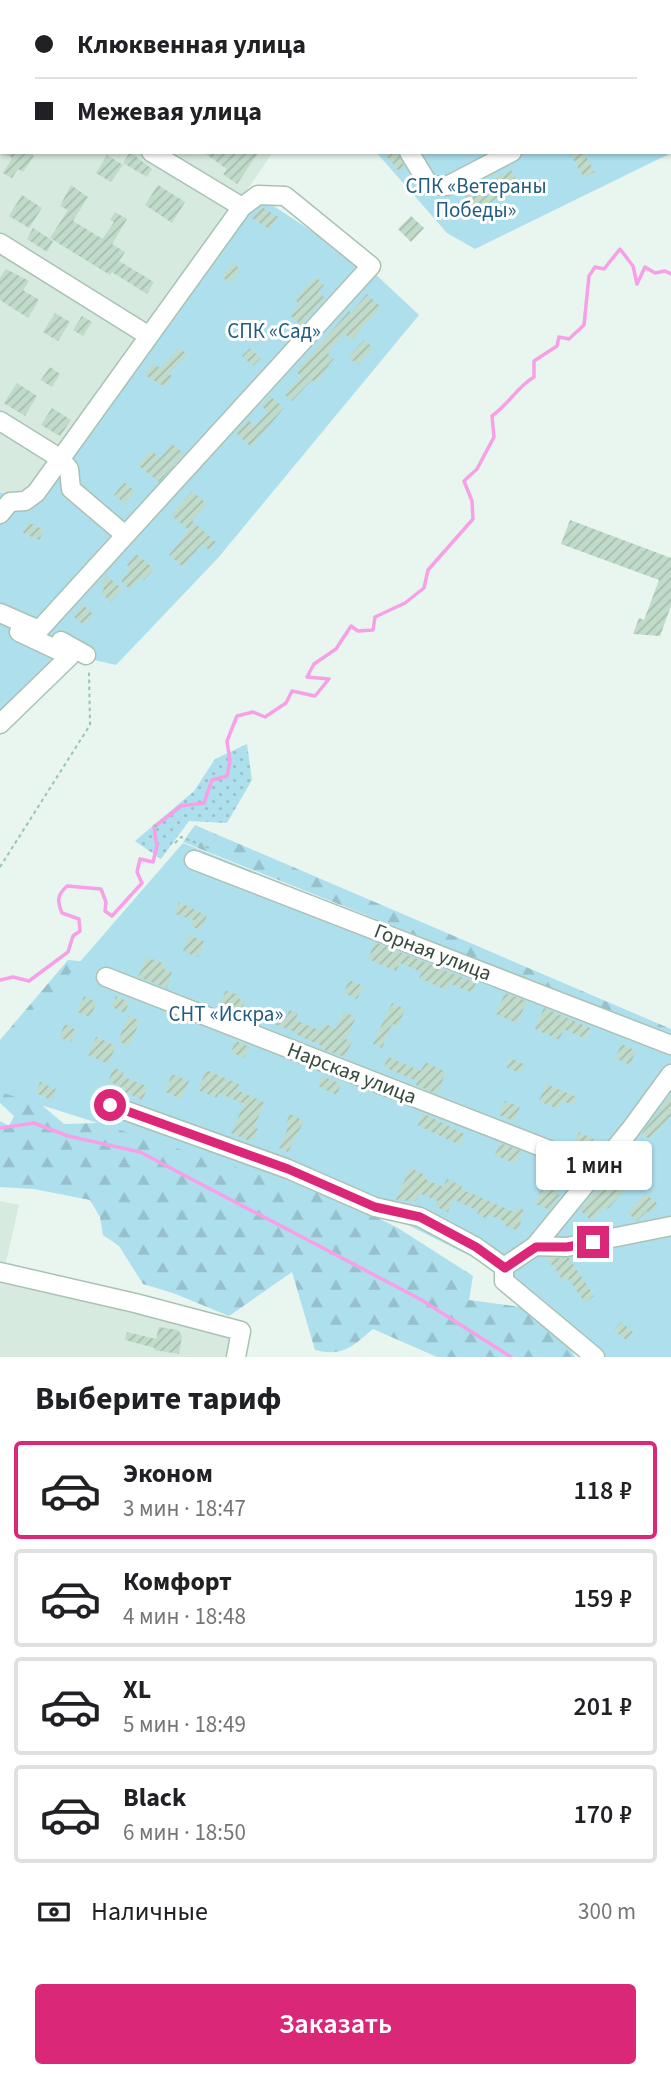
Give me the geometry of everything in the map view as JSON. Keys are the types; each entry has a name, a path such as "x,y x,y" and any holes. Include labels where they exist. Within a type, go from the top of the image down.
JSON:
{"street":[{"path":"154,154 239,206"},
{"path":"410,154 429,185 447,186 508,154"},
{"path":"0,514 10,502 25,501 36,494 239,206 258,195 285,196 371,267 39,630"},
{"path":"0,243 149,336"},
{"path":"0,421 61,459 69,469 71,489 125,536"},
{"path":"0,612 86,655"},
{"path":"0,623 70,656 0,724"},
{"name":"Горная улица","path":"194,860 671,1045"},
{"name":"Нарская улица","path":"106,977 598,1169"},
{"path":"505,1268 536,1247 671,1074"},
{"path":"110,1105 288,1169 375,1207 420,1217 476,1247 505,1268"},
{"path":"536,1247 567,1247 671,1226"},
{"path":"505,1268 504,1281 595,1357"},
{"path":"0,1272 241,1331 236,1357"}],"path":[{"path":"0,867 90,725 89,666 86,655"},
{"path":"176,843 181,837 212,849"}],"shaded area":[{"path":"0,154 272,154 34,501 0,491"},
{"path":"0,1201 19,1205 2,1280 241,1331 236,1357 0,1357"}],"green space":[{"name":"СПК «Ветераны Победы»","path":"378,154 669,154 475,249 447,233"},
{"name":"СПК «Сад»","path":"248,189 372,271 419,315 218,558 116,665 82,657 0,735 0,492 34,501"},
{"path":"247,744 252,780 227,823 189,821 161,859 135,841 194,791 215,759"},
{"path":"195,825 671,1029 671,1037 183,842"},
{"name":"СНТ «Искра»","path":"183,843 671,1039 671,1357 600,1357 516,1279 388,1215 0,1092 0,1054"},
{"path":"68,960 89,962 23,1089 64,1124 127,1122 314,1186 398,1228 473,1276 469,1300 521,1307 571,1350 575,1357 437,1357 373,1329 347,1349 333,1352 315,1350 292,1272 229,1316 143,1284 119,1246 103,1235 100,1217 90,1200 34,1189 0,1187 0,1121 9,1126 14,1116 0,1103 0,1040"}],"building":[{"path":"6,154 34,156 23,172 18,169 12,178 3,173 12,158"},
{"path":"129,154 133,154 152,169 147,177 123,163"},
{"path":"206,154 258,154 237,184 223,174 227,169"},
{"path":"385,154 399,154 404,166 399,171"},
{"path":"570,154 584,154 595,172 584,178"},
{"path":"107,155 123,165 111,182 96,173"},
{"path":"511,170 520,187 473,211 462,191 481,181 483,185"},
{"path":"71,185 88,197 73,221 101,238 114,222 110,220 115,212 127,219 112,244 125,252 119,261 154,282 147,294 50,238 68,210 60,206"},
{"path":"158,185 185,202 172,223 145,205"},
{"path":"22,195 42,208 29,228 9,216"},
{"path":"262,207 278,217 270,230 252,218"},
{"path":"411,216 424,228 411,242 398,229"},
{"path":"33,228 53,241 47,252 27,239"},
{"path":"233,263 241,270 229,283 222,276"},
{"path":"6,269 29,281 23,290 39,300 28,318 0,300 0,278"},
{"path":"316,277 324,285 318,292 325,298 301,325 290,315 300,304 295,300"},
{"path":"367,294 381,307 352,340 344,333 327,353 334,359 328,365 330,366 315,383 312,380 292,401 285,395 301,376 296,372"},
{"path":"55,313 70,322 58,341 43,332"},
{"path":"82,316 92,322 83,336 73,330"},
{"path":"364,340 373,348 358,365 348,357"},
{"path":"179,348 187,354 169,374 172,376 165,387 145,375 153,363 160,368"},
{"path":"250,348 261,358 253,366 242,356"},
{"path":"50,367 60,374 52,387 41,380"},
{"path":"17,383 37,396 25,416 4,403"},
{"path":"270,396 284,408 251,447 236,433 248,420 255,426 268,412 261,406"},
{"path":"52,408 71,420 60,436 41,425"},
{"path":"172,444 184,454 159,482 138,465 151,450 160,458"},
{"path":"124,482 135,491 125,504 114,495"},
{"path":"192,491 207,504 192,521 216,542 209,550 202,544 183,567 169,555 189,530 171,515"},
{"path":"570,520 671,558 671,606 660,636 633,634 639,618 644,620 659,580 561,544"},
{"path":"28,522 44,530 39,540 23,533"},
{"path":"136,554 154,569 144,580 141,577 130,590 121,581 131,569 127,565"},
{"path":"107,576 122,589 111,602 101,593 104,589 100,585"},
{"path":"82,604 93,614 84,625 74,617"},
{"path":"179,902 207,916 200,930 191,926 194,920 175,914"},
{"path":"189,935 204,941 198,957 183,951"},
{"path":"375,942 476,983 472,993 449,983 446,990 419,978 422,972 400,963 396,971 368,959"},
{"path":"146,957 165,964 163,969 172,972 167,988 138,977"},
{"path":"349,980 363,986 357,999 344,993"},
{"path":"226,990 245,1001 240,1015 219,1006"},
{"path":"505,993 527,1001 517,1023 496,1014"},
{"path":"84,996 97,1002 90,1017 77,1012"},
{"path":"116,996 129,1002 125,1013 112,1007"},
{"path":"392,1003 405,1009 398,1026 392,1024 382,1048 373,1044"},
{"path":"268,1007 287,1016 289,1010 298,1014 295,1020 321,1031 324,1023 336,1029 343,1012 356,1017 346,1039 352,1042 345,1057 321,1049 322,1046 295,1034 296,1032 262,1020"},
{"path":"544,1008 590,1028 586,1039 564,1029 559,1040 535,1029"},
{"path":"129,1016 140,1021 129,1046 118,1041"},
{"path":"65,1024 76,1030 71,1042 59,1037"},
{"path":"96,1037 116,1046 108,1064 88,1055"},
{"path":"236,1041 249,1047 244,1058 231,1052"},
{"path":"622,1044 636,1051 630,1065 615,1058"},
{"path":"388,1057 421,1071 425,1062 446,1072 437,1094 416,1085 417,1081 384,1067"},
{"path":"510,1058 524,1064 520,1073 506,1067"},
{"path":"114,1068 124,1072 122,1076 148,1087 142,1100 108,1081"},
{"path":"206,1070 239,1084 237,1090 265,1103 254,1127 258,1129 252,1142 231,1133 244,1104 219,1093 217,1098 198,1090"},
{"path":"172,1074 189,1081 181,1099 165,1092"},
{"path":"322,1076 341,1084 337,1095 318,1086"},
{"path":"40,1082 56,1089 51,1100 36,1093"},
{"path":"546,1084 577,1097 573,1105 562,1101 558,1109 539,1101"},
{"path":"671,1095 671,1116 649,1139 642,1133"},
{"path":"505,1101 520,1107 514,1121 499,1115"},
{"path":"423,1113 464,1134 460,1145 417,1125"},
{"path":"290,1114 304,1121 288,1152 279,1148 289,1125 286,1123"},
{"path":"579,1132 594,1139 589,1152 573,1145"},
{"path":"500,1143 521,1151 515,1164 495,1155"},
{"path":"647,1149 653,1156 608,1209 605,1207 592,1221 580,1210 627,1152 637,1160"},
{"path":"546,1165 565,1173 556,1194 560,1195 550,1210 535,1204 547,1177 542,1175"},
{"path":"410,1168 443,1187 447,1179 462,1186 461,1189 514,1212 516,1207 524,1210 518,1231 489,1215 487,1219 477,1214 479,1211 453,1199 448,1212 435,1206 438,1201 419,1193 416,1201 396,1200"},
{"path":"646,1194 658,1204 649,1214 647,1211 637,1221 628,1213"},
{"path":"550,1258 569,1258 594,1296 585,1303 568,1278 563,1281 553,1265 549,1264"},
{"path":"621,1322 633,1332 626,1340 614,1330"},
{"path":"159,1327 178,1330 182,1336 179,1354 154,1350 155,1348 125,1340 127,1332 156,1339"}],"waterway":[{"path":"0,980 13,977 29,981 68,952 73,936 80,931 79,919 62,913 59,905 61,892 67,886 101,889 106,902 105,911 112,916 142,883 137,872 140,859 153,862 157,846 154,827 181,806 204,803 212,780 227,776 230,761 227,741 237,716 253,712 265,717 286,703 292,691 315,696 329,679 307,677 314,664 336,649 351,626 358,631 373,630 375,617 405,603 424,588 428,570 473,519 472,501 464,481 477,469 494,437 492,416 534,377 534,361 557,346 559,337 569,339 584,325 589,276 595,267 604,269 620,249 633,266 637,284 645,267 655,273 665,271 671,274"},
{"path":"0,1128 34,1123 68,1136 140,1152 420,1299 511,1357"}],"route":[{"path":"110,1105 288,1169 375,1207 420,1217 476,1247 505,1268 536,1247 567,1247 593,1242"}]}
